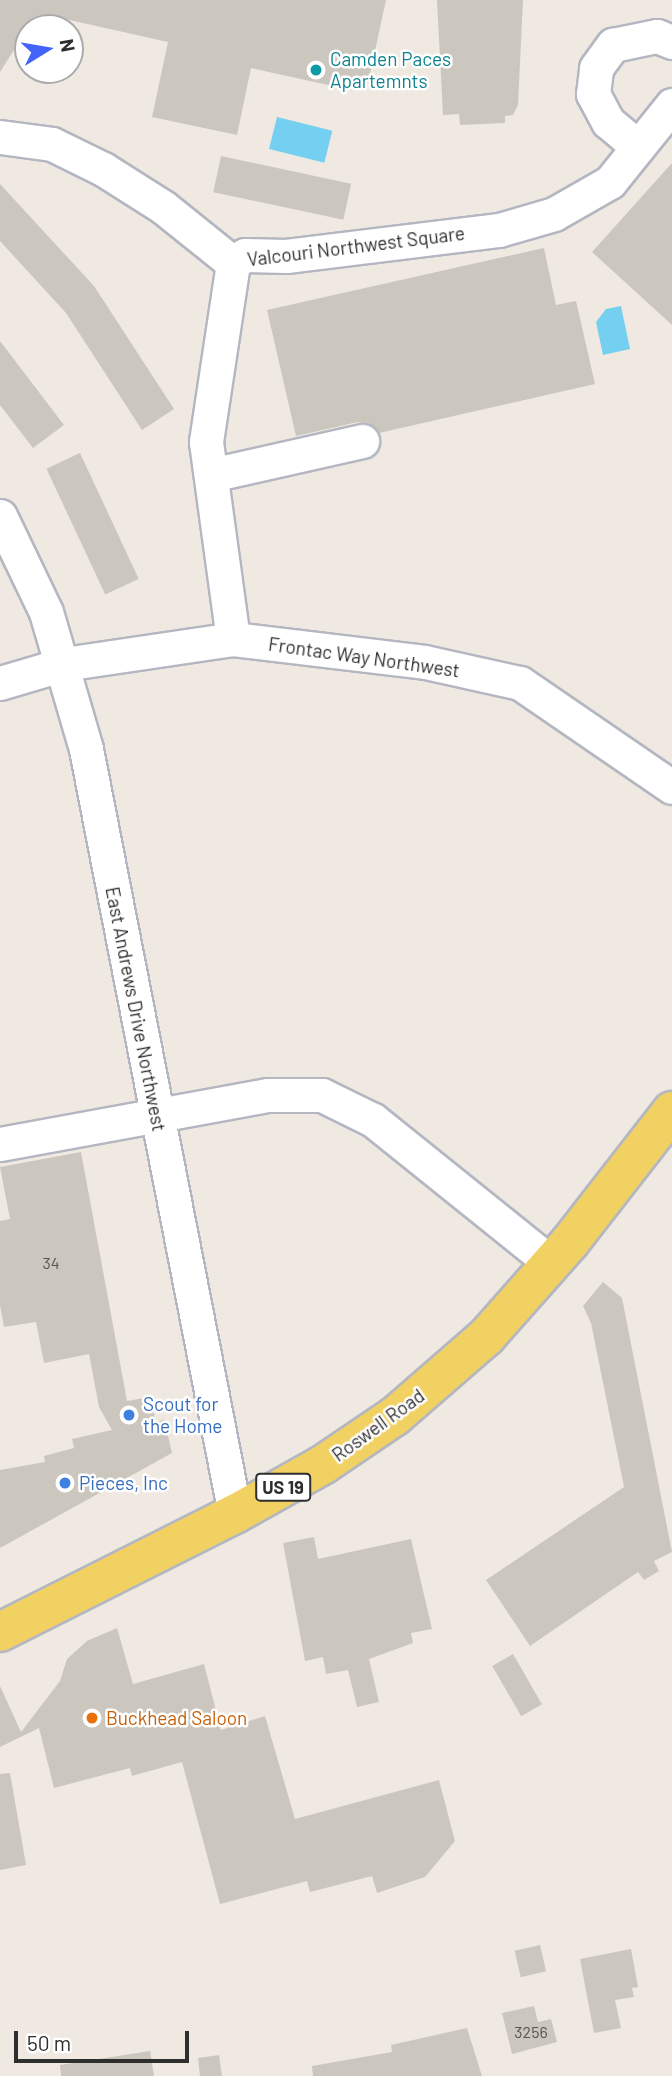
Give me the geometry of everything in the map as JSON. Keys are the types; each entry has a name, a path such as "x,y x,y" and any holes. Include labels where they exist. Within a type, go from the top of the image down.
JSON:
{"main road":[{"name":"Roswell Road","path":"0,1632 235,1514 324,1464 442,1378 551,1263 672,1111"}],"street":[{"path":"638,147 608,122 593,94 596,68 613,44 657,36 672,42"},
{"name":"Valcouri Northwest Square","path":"0,137 52,144 103,169 163,207 233,263 245,255 286,256 510,227 554,214 610,182 672,105"},
{"path":"233,263 206,442 233,639"},
{"path":"211,475 362,441"},
{"name":"East Andrews Drive Northwest","path":"0,516 23,561 64,664 86,749 235,1514"},
{"name":"Frontac Way Northwest","path":"0,682 64,664 233,639 425,662 520,683 672,787"},
{"path":"0,1144 268,1095 321,1095 373,1120 551,1263"}],"water":[{"path":"277,117 332,131 324,163 269,149"},
{"path":"621,306 630,349 603,355 596,322 606,309"}],"building":[{"name":"Camden Paces Apartemnts","path":"0,0 386,0 368,83 353,80 351,90 251,68 237,135 152,117 168,42 84,23 84,14 14,14 14,50 0,72"},
{"name":"Camden Paces Apartemnts","path":"437,0 523,0 518,105 513,115 505,116 505,123 460,125 459,114 443,115"},
{"path":"221,156 351,184 343,220 213,192"},
{"path":"672,163 672,325 592,252"},
{"path":"0,184 94,286 174,409 142,430 66,313 0,241"},
{"path":"544,248 556,305 576,301 595,384 379,433 368,423 358,422 296,436 267,310"},
{"path":"0,341 64,425 33,448 0,405"},
{"path":"80,453 139,579 105,595 46,469"},
{"path":"81,1152 127,1401 150,1397 156,1423 164,1419 172,1453 0,1548 0,1470 45,1462 44,1456 74,1448 72,1439 112,1430 99,1407 89,1354 44,1363 36,1322 4,1327 0,1305 0,1221 10,1219 0,1167"},
{"path":"603,1282 622,1298 672,1552 654,1561 659,1571 644,1580 638,1572 530,1646 486,1580 624,1487 591,1323 583,1306"},
{"path":"314,1537 318,1559 411,1539 432,1629 411,1633 413,1643 369,1659 379,1702 357,1707 348,1670 326,1674 323,1657 305,1661 283,1543"},
{"path":"117,1628 133,1684 204,1664 221,1730 265,1716 295,1819 439,1780 455,1841 425,1877 377,1893 372,1876 310,1892 307,1881 220,1904 182,1762 132,1776 130,1768 54,1788 39,1728 0,1747 0,1686 21,1732 60,1681 67,1659 87,1641"},
{"path":"513,1654 542,1704 521,1716 492,1666"},
{"path":"10,1773 26,1865 0,1870 0,1774"},
{"path":"540,1945 546,1971 521,1977 515,1951"},
{"path":"631,1949 638,1987 632,1988 634,1997 615,2000 621,2028 594,2033 580,1959"},
{"path":"534,2006 538,2022 551,2019 557,2042 512,2054 502,2013"},
{"path":"467,2028 482,2076 313,2076 312,2066 392,2052 391,2045"},
{"path":"150,2051 154,2076 61,2076 60,2065"},
{"path":"219,2055 222,2076 200,2076 198,2058"}],"place":[{"name":"Camden Paces Apartemnts","path":"316,70"},
{"name":"Scout for the Home","path":"129,1415"},
{"name":"Pieces, Inc","path":"65,1483"},
{"name":"Buckhead Saloon","path":"92,1718"}]}
